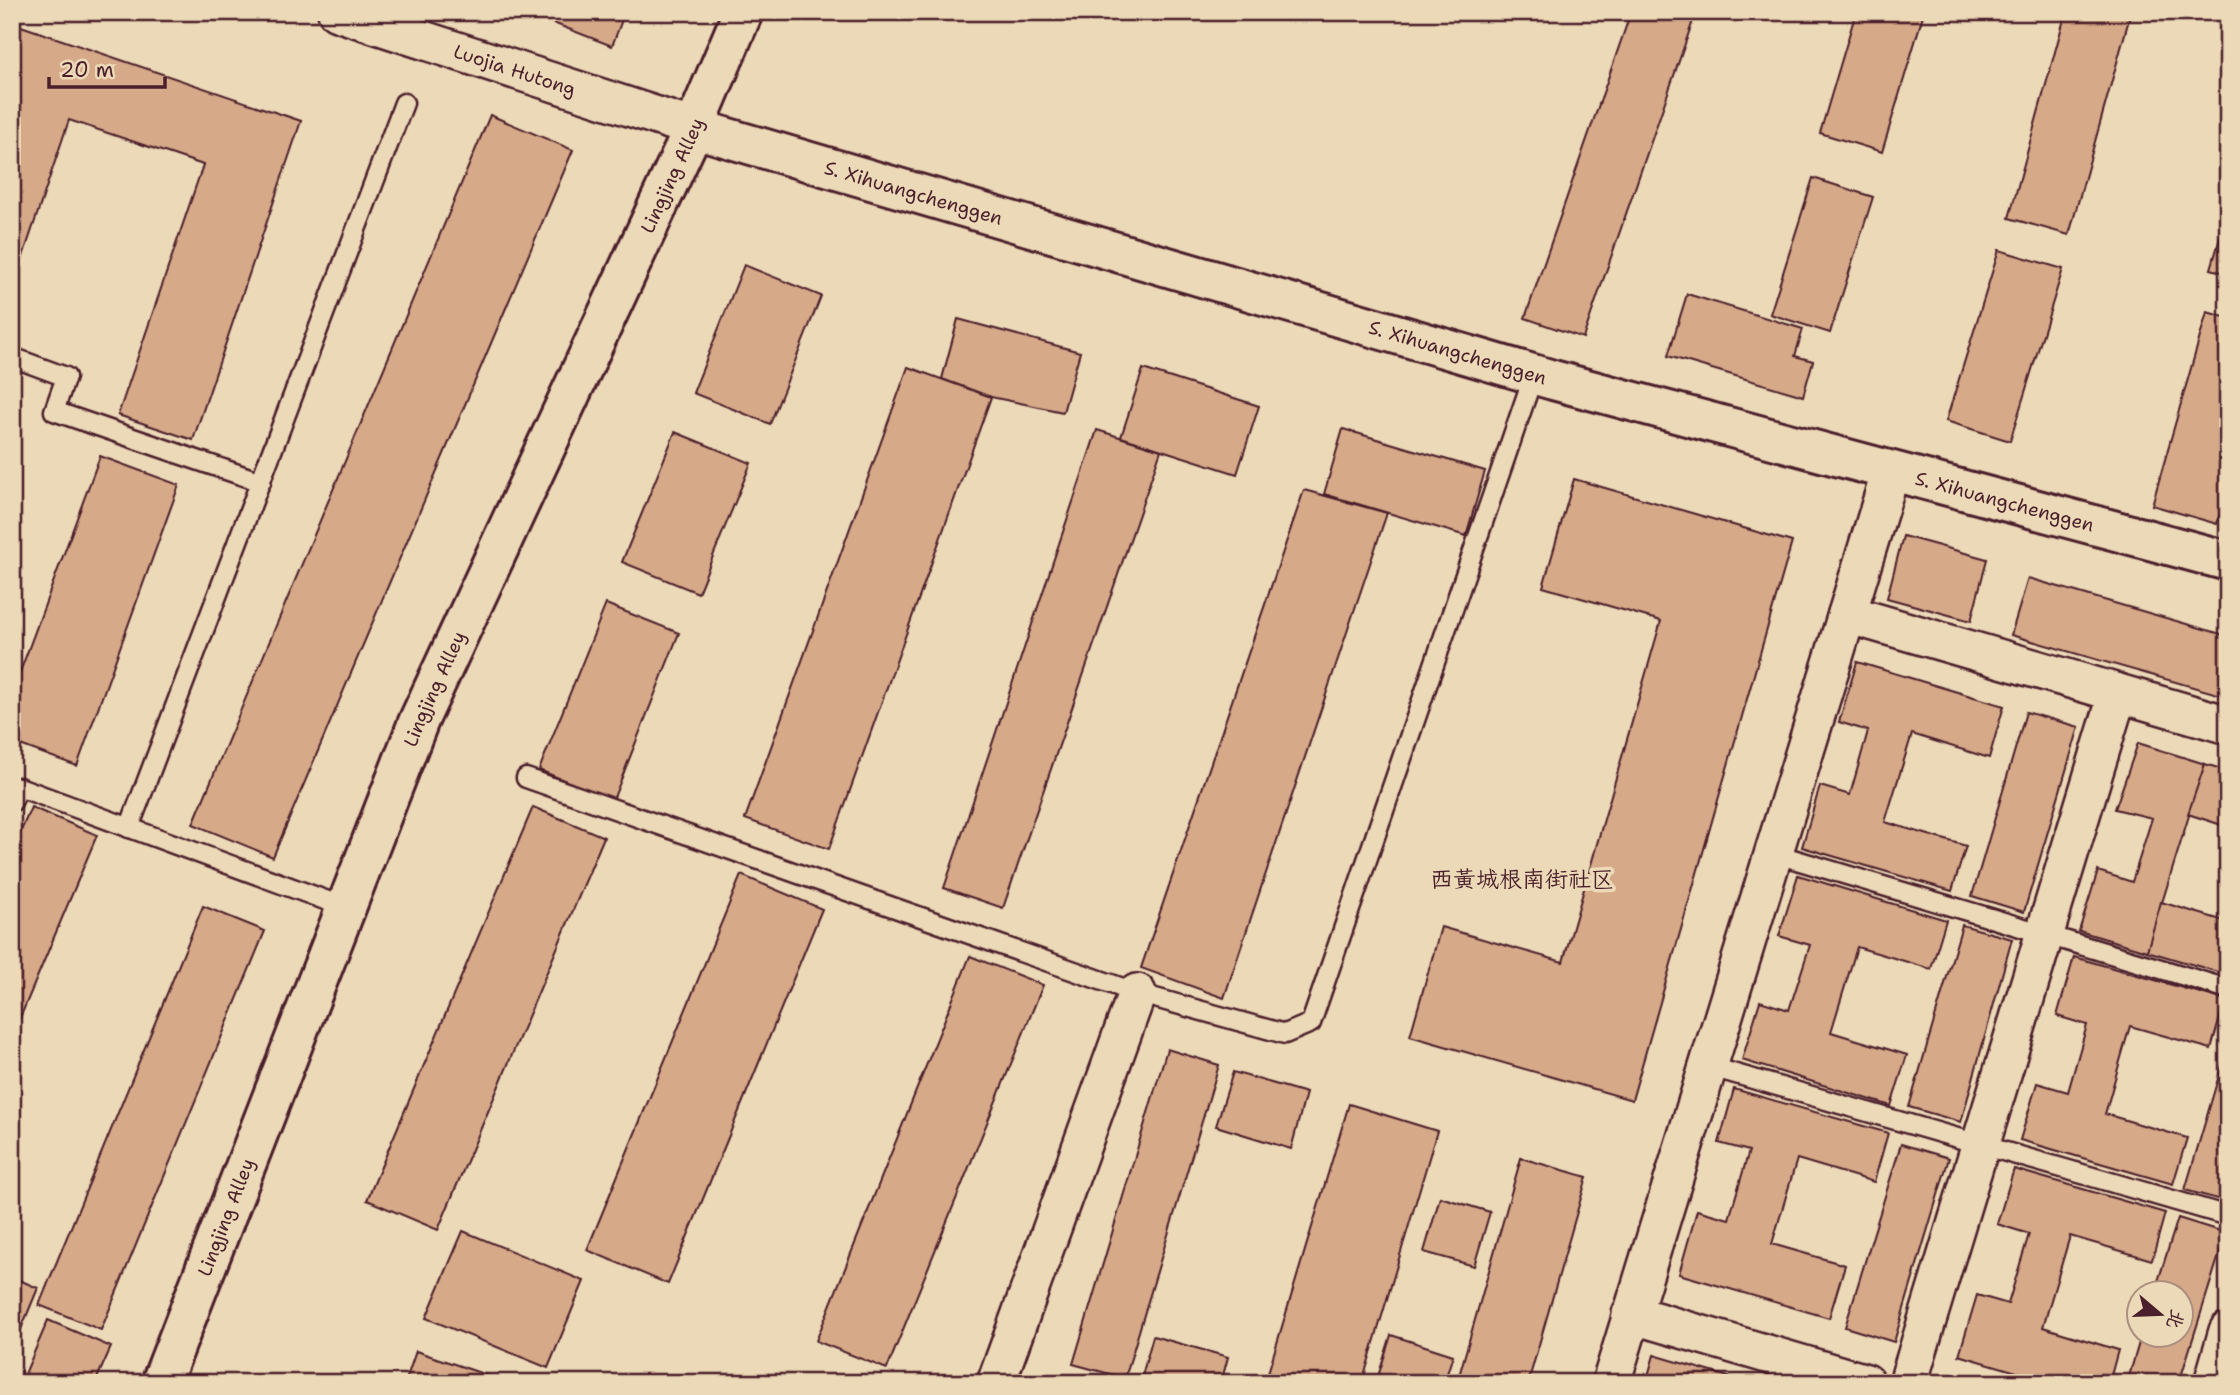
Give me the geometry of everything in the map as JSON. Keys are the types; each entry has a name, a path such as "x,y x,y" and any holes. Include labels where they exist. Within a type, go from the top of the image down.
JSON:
{"main road":[{"name":"Lingjing Alley","path":"161,1383 419,720 694,128 743,12"},
{"name":"S. Xihuangchenggen","path":"694,128 1534,374 2228,561"}],"street":[{"name":"Luojia Hutong","path":"337,12 694,128"},
{"path":"1611,1383 1891,471"},
{"path":"1847,614 2228,725"},
{"path":"1908,1383 2118,693"},
{"path":"996,1383 1137,993"},
{"path":"1631,1314 1866,1383"},
{"path":"2213,1383 2228,1331"}],"lane":[{"path":"129,828 404,103"},
{"path":"12,357 66,377 54,411 261,482"},
{"path":"526,778 1137,993 1284,1034 1311,1023 1534,374"},
{"path":"12,802 19,787 344,907"},
{"path":"1773,853 2228,989"},
{"path":"1707,1066 2228,1216"}],"building":[{"path":"525,12 625,12 612,46"},
{"path":"1631,12 1696,12 1583,338 1525,318"},
{"path":"1856,12 1924,12 1882,152 1820,133"},
{"path":"2066,12 2131,12 2069,235 2009,218"},
{"path":"18,25 301,121 193,440 118,415 203,165 69,120 12,289 12,43"},
{"path":"490,115 573,150 273,857 193,824"},
{"path":"1813,178 1873,197 1830,333 1770,314"},
{"path":"2228,210 2228,274 2211,269"},
{"path":"1999,250 2063,269 2010,441 1946,421"},
{"path":"744,265 821,296 770,424 693,393"},
{"path":"1687,294 1803,329 1795,356 1813,361 1803,396 1668,356"},
{"path":"2207,312 2228,318 2228,486 2217,524 2152,505"},
{"path":"958,319 1080,352 1063,412 991,397 942,379"},
{"path":"908,367 991,397 829,849 745,819"},
{"path":"1143,369 1259,406 1237,474 1121,437"},
{"path":"1343,429 1485,471 1466,536 1324,494"},
{"path":"1097,430 1161,450 1003,908 944,888"},
{"path":"675,432 751,463 698,593 622,562"},
{"path":"100,456 179,485 77,766 12,742 12,670 20,672"},
{"path":"1574,479 1792,542 1632,1100 1410,1036 1441,927 1563,962 1661,621 1543,587"},
{"path":"1304,490 1387,513 1224,998 1141,968"},
{"path":"1903,536 1987,559 1971,621 1887,598"},
{"path":"2028,578 2228,636 2228,697 2011,635"},
{"path":"606,604 679,633 613,800 539,770"},
{"path":"1857,662 2004,706 1989,758 1912,734 1885,822 1966,846 1952,891 1802,847 1820,786 1850,795 1868,731 1839,722"},
{"path":"2026,712 2079,727 2024,912 1972,896"},
{"path":"2138,743 2205,764 2147,951 2079,931 2098,871 2132,882 2152,818 2115,809"},
{"path":"2205,764 2228,771 2228,827 2188,814"},
{"path":"31,807 97,835 12,1037 12,852"},
{"path":"533,807 604,837 438,1230 367,1200"},
{"path":"741,875 822,909 668,1284 587,1250"},
{"path":"1798,875 1946,920 1931,969 1857,947 1831,1032 1907,1055 1891,1106 1742,1060 1760,1001 1789,1010 1810,945 1779,936"},
{"path":"2161,902 2228,922 2228,975 2147,951"},
{"path":"203,906 265,931 101,1330 39,1305"},
{"path":"1962,925 2012,939 1961,1122 1909,1107"},
{"path":"970,956 1043,985 887,1369 816,1341"},
{"path":"2074,957 2225,1000 2211,1049 2130,1026 2105,1114 2187,1138 2173,1184 2020,1140 2037,1083 2068,1092 2087,1025 2057,1016"},
{"path":"2228,1045 2228,1202 2185,1190"},
{"path":"1167,1049 1219,1065 1125,1378 1073,1364"},
{"path":"1233,1072 1306,1093 1291,1149 1216,1126"},
{"path":"1734,1089 1888,1133 1874,1182 1797,1159 1772,1244 1845,1265 1829,1318 1679,1274 1697,1210 1729,1219 1749,1151 1719,1143"},
{"path":"1349,1104 1437,1131 1362,1383 1265,1383"},
{"path":"1901,1144 1949,1158 1894,1342 1845,1327"},
{"path":"1521,1158 1587,1177 1528,1383 1457,1383"},
{"path":"2014,1169 2165,1213 2152,1260 2070,1236 2043,1327 2118,1350 2109,1383 2054,1383 1959,1355 1977,1295 2008,1304 2029,1234 1997,1224"},
{"path":"1440,1197 1490,1212 1474,1266 1424,1252"},
{"path":"2178,1218 2226,1233 2194,1335 2194,1280 2158,1280"},
{"path":"463,1231 584,1281 548,1368 426,1318"},
{"path":"12,1277 38,1288 12,1351"},
{"path":"48,1320 111,1347 95,1383 21,1383"},
{"path":"1391,1335 1453,1355 1444,1383 1376,1383"},
{"path":"1153,1336 1228,1357 1221,1383 1140,1383"},
{"path":"2137,1350 2189,1350 2179,1383 2127,1383"},
{"path":"416,1351 510,1383 405,1383"},
{"path":"1654,1355 1749,1383 1646,1383"}],"district":[{"name":"西黄城根南街社区","path":"1522,879"}]}
